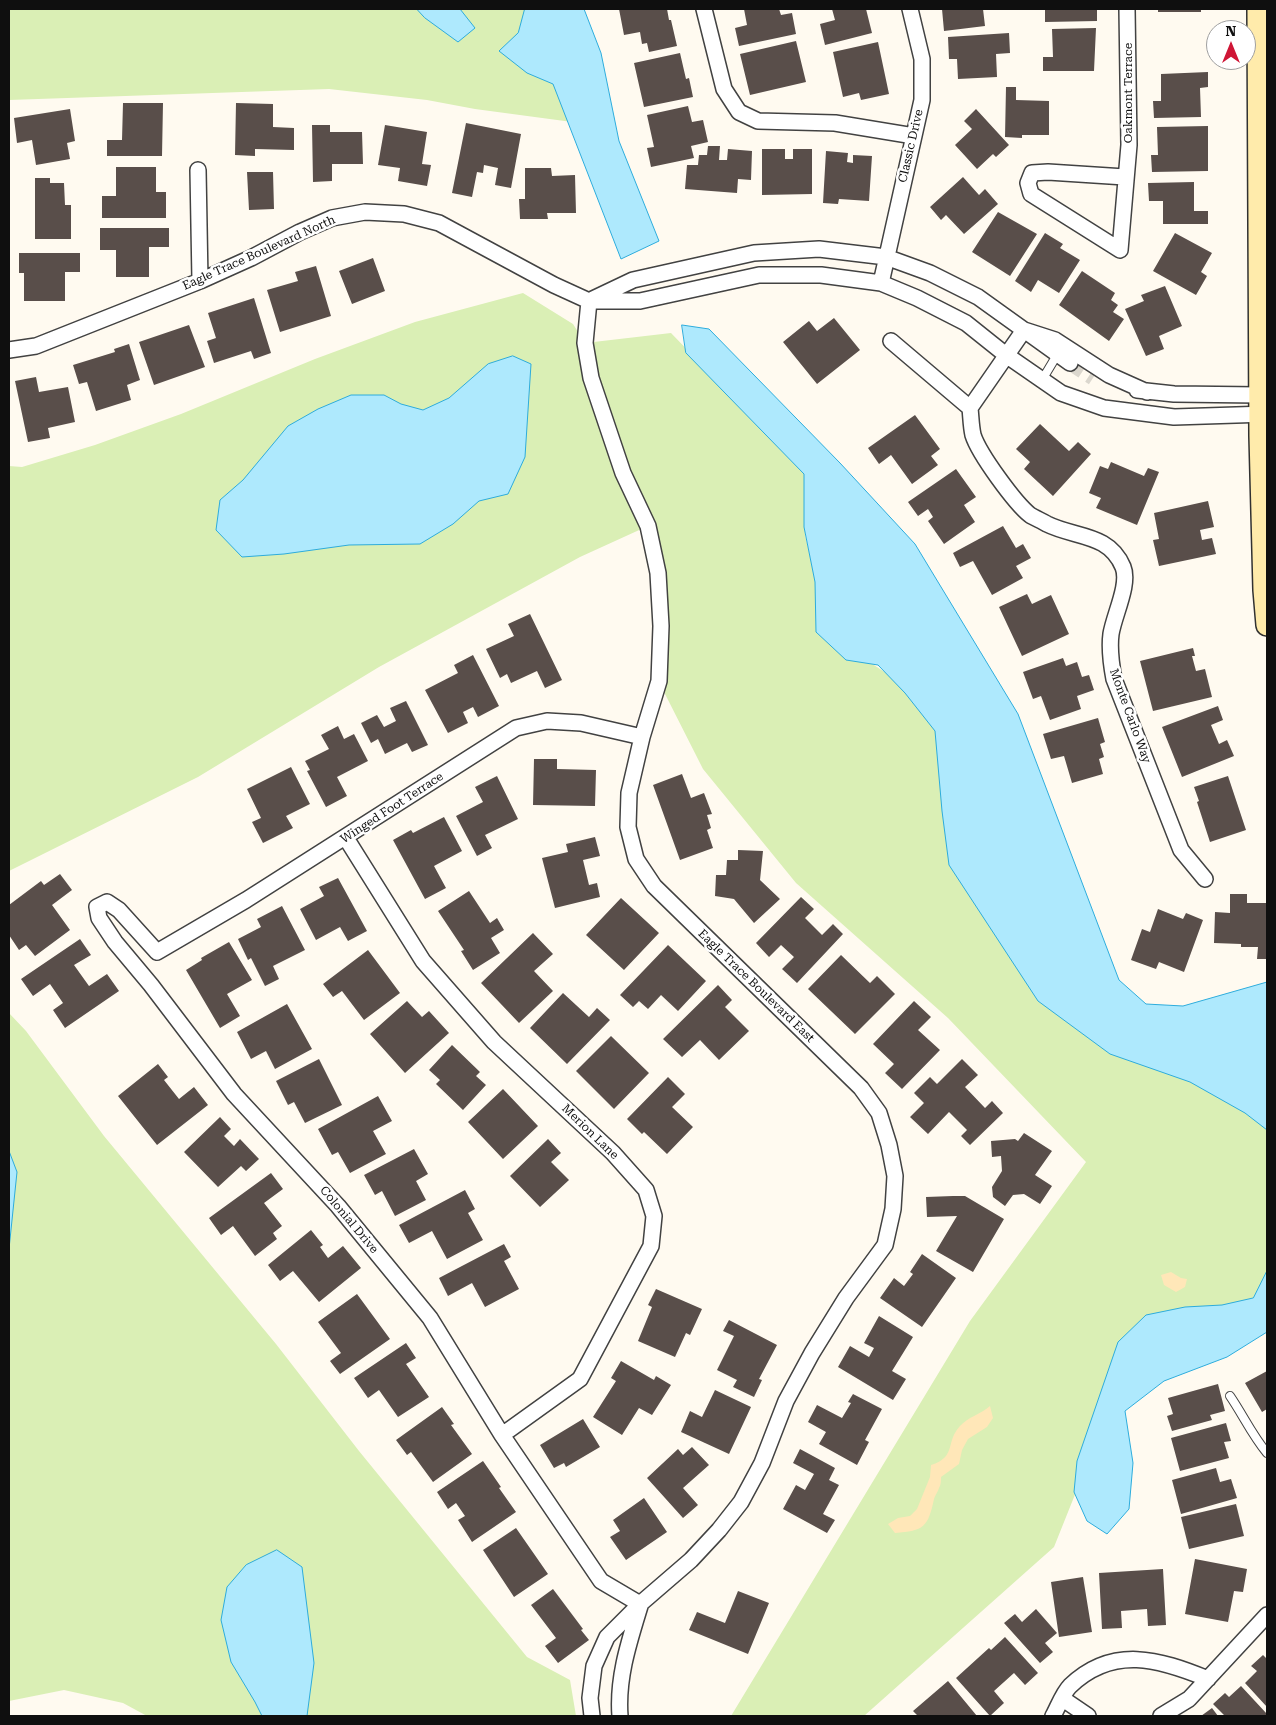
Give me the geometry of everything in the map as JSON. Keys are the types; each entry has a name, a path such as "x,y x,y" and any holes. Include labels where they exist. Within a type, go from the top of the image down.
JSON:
{"main road":[{"path":"1258,9 1264,590 1267,625"}],"street":[{"path":"704,9 724,89 739,112 758,121 835,123 914,136"},
{"name":"Classic Drive","path":"881,283 922,100 922,59 910,9"},
{"name":"Oakmont Terrace","path":"1125,177 1048,172 1032,173 1028,183 1031,194 1120,250 1129,145 1127,9"},
{"path":"198,170 200,280"},
{"name":"Eagle Trace Boulevard North","path":"9,350 36,346 200,280 251,258 300,232 332,218 365,212 404,214 439,223 554,285 590,301 640,301 759,275 821,275 881,283 917,298 966,323 1006,355 1061,394 1104,408 1174,416 1263,406"},
{"path":"590,301 633,280 754,252 820,249 886,257 930,273 978,298 1064,359"},
{"name":"Eagle Trace Boulevard East","path":"590,301 585,343 591,378 623,474 648,526 658,573 661,626 659,681 642,737 629,793 628,827 636,859 654,886 861,1088 879,1113 889,1145 895,1176 893,1209 885,1245 846,1298 812,1353 786,1401 762,1462 741,1502 719,1530 691,1560 640,1604 607,1637 594,1666 590,1698 592,1716"},
{"path":"1024,330 1056,340 1109,374 1147,392"},
{"path":"891,341 970,408 1024,330"},
{"path":"1093,378 1147,392 1263,406"},
{"name":"Monte Carlo Way","path":"970,408 973,435 990,465 1010,493 1023,507 1030,514 1049,525 1090,537 1112,549 1124,569 1124,590 1116,612 1111,635 1110,656 1114,679 1181,850 1205,879"},
{"name":"Winged Foot Terrace","path":"157,952 346,838 516,728 547,721 581,723 642,737"},
{"name":"Merion Lane","path":"346,838 423,960 494,1042 613,1153 646,1190 654,1216 651,1246 580,1379 502,1435"},
{"name":"Colonial Drive","path":"157,952 119,910 107,902 97,908 98,918 115,942 234,1094 338,1206 430,1318 502,1435 601,1581 640,1604"},
{"path":"620,1716 621,1672 640,1604"},
{"path":"1161,1716 1189,1699 1267,1615"},
{"path":"1053,1716 1069,1687 1088,1673 1113,1661 1142,1659 1175,1666 1208,1679"},
{"path":"1063,1699 1088,1716"}],"lane":[{"path":"1042,380 1064,359"},
{"path":"1230,1396 1254,1437 1267,1453"}],"green space":[{"path":"9,9 556,9 587,124 475,109 427,100 329,89 9,100"},
{"path":"523,293 573,324 585,343 671,333 804,470 805,535 818,588 819,629 967,726 1129,1050 1267,1093 1267,1294 1110,1407 1054,1547 864,1716 731,1716 970,1321 1086,1162 948,1018 796,883 703,769 662,688 648,526 580,557 379,667 198,777 9,871 9,466 22,467 95,445 181,414 315,359 415,322"},
{"path":"9,1013 26,1031 104,1136 276,1344 359,1451 527,1657 570,1680 576,1716 147,1716 123,1703 64,1690 9,1701"}],"sand":[{"path":"1171,1272 1187,1279 1185,1287 1176,1292 1164,1285 1161,1275"},
{"path":"990,1406 993,1418 987,1427 968,1439 962,1450 959,1464 941,1477 927,1522 919,1529 895,1533 888,1524 898,1518 910,1516 917,1509 930,1477 931,1465 939,1462 948,1453 953,1438 960,1426"}],"water":[{"path":"417,9 460,9 475,28 458,42 425,18"},
{"path":"525,9 584,9 601,53 619,141 659,241 621,259 553,84 527,73 499,51 518,33"},
{"path":"682,325 709,329 840,463 915,544 1018,714 1119,980 1146,1004 1183,1006 1267,982 1267,1130 1245,1113 1190,1082 1110,1054 1038,1001 949,865 935,731 905,693 878,665 846,660 816,632 815,582 804,527 804,474 686,353"},
{"path":"513,356 531,364 525,457 508,494 479,501 453,524 420,544 349,545 284,554 242,557 216,530 220,500 243,480 288,426 318,409 351,395 384,395 401,404 423,410 449,398 488,364"},
{"path":"9,1151 17,1172 9,1249"},
{"path":"1267,1271 1267,1332 1227,1357 1164,1381 1125,1411 1133,1463 1129,1509 1107,1534 1087,1521 1074,1492 1077,1461 1118,1342 1146,1315 1185,1307 1222,1305 1253,1298"},
{"path":"277,1550 302,1567 314,1663 307,1716 262,1716 231,1662 221,1620 227,1587 246,1565"}],"building":[{"path":"619,9 667,9 677,46 649,52 647,43 642,44 640,32 624,35"},
{"path":"744,9 779,9 781,15 792,13 796,34 739,46 735,28 747,25"},
{"path":"832,9 866,9 872,33 825,45 820,24 835,20"},
{"path":"942,9 983,9 985,26 944,31"},
{"path":"1045,9 1097,9 1097,21 1045,22"},
{"path":"1158,9 1201,9 1201,12 1158,12"},
{"path":"1096,28 1094,71 1043,71 1043,57 1053,57 1052,29"},
{"path":"1009,33 1010,53 996,54 997,77 958,79 957,59 949,59 948,37"},
{"path":"796,41 806,82 750,95 740,54"},
{"path":"878,42 889,94 861,100 859,93 843,97 833,52"},
{"path":"680,53 686,79 689,78 693,97 644,107 634,63"},
{"path":"1208,72 1208,87 1200,88 1201,117 1154,118 1153,101 1161,101 1161,74"},
{"path":"1006,87 1016,87 1016,100 1049,101 1049,135 1022,135 1022,138 1005,137"},
{"path":"123,103 163,103 162,156 107,156 107,140 122,140"},
{"path":"236,103 273,104 273,127 294,128 294,150 255,149 255,156 235,155"},
{"path":"688,106 692,122 703,120 708,142 691,146 694,158 651,167 647,148 654,147 647,115"},
{"path":"70,109 75,141 67,143 70,159 36,165 32,140 17,143 14,118"},
{"path":"976,109 1009,145 996,157 993,154 977,169 955,145 972,129 964,121"},
{"path":"466,123 521,134 511,188 495,185 498,168 484,165 483,173 477,172 472,197 452,193"},
{"path":"312,125 330,125 330,132 362,132 363,164 332,164 332,181 313,182"},
{"path":"385,125 427,132 422,164 431,165 427,186 398,181 400,168 378,165"},
{"path":"1208,126 1208,171 1152,172 1151,155 1158,155 1157,127"},
{"path":"708,146 720,146 719,160 727,160 728,149 752,151 751,180 738,179 737,193 685,189 687,165 698,165 699,155 707,155"},
{"path":"762,149 785,149 785,159 793,159 793,149 812,149 812,194 762,195"},
{"path":"826,151 848,153 847,162 853,163 853,155 872,156 869,201 839,199 838,204 823,203"},
{"path":"116,167 156,167 156,192 166,192 166,218 102,218 102,196 116,196"},
{"path":"525,168 551,168 552,176 575,175 576,213 547,213 548,219 520,219 519,199 525,199"},
{"path":"247,172 273,172 274,209 249,210"},
{"path":"963,177 979,195 985,189 998,204 964,234 946,215 941,220 930,207"},
{"path":"35,178 50,178 50,183 64,183 65,205 71,205 71,239 35,239"},
{"path":"1194,182 1194,211 1208,211 1208,224 1163,224 1163,201 1149,201 1148,183"},
{"path":"998,212 1037,234 1010,276 972,252"},
{"path":"100,228 169,228 169,247 149,247 149,277 116,277 116,250 100,250"},
{"path":"1045,233 1063,244 1060,248 1080,260 1059,293 1038,280 1031,292 1015,281"},
{"path":"1175,233 1212,253 1201,272 1207,276 1196,295 1153,271"},
{"path":"19,253 80,253 80,272 65,272 65,301 24,301 24,273 19,273"},
{"path":"373,258 385,291 352,304 339,271"},
{"path":"316,266 331,316 280,332 267,290 298,281 295,272"},
{"path":"1082,271 1115,293 1111,300 1118,305 1113,312 1124,319 1109,341 1059,305"},
{"path":"1165,286 1182,326 1159,336 1164,349 1146,356 1125,309 1144,301 1141,295"},
{"path":"254,298 271,353 254,359 251,351 214,363 207,341 216,338 208,313"},
{"path":"834,318 860,350 817,384 783,342 809,321 817,331"},
{"path":"189,325 205,367 154,385 139,342"},
{"path":"129,344 140,380 127,385 131,400 96,411 87,382 79,384 73,365 115,352 114,349"},
{"path":"36,377 39,392 68,387 75,422 48,428 50,438 28,442 15,381"},
{"path":"915,415 940,449 931,456 938,465 912,484 891,455 879,464 868,448"},
{"path":"1040,424 1069,451 1078,442 1091,454 1053,496 1024,469 1030,462 1016,449"},
{"path":"1111,462 1144,476 1148,468 1159,472 1137,525 1096,508 1101,498 1089,493 1100,466 1108,469"},
{"path":"956,469 976,497 964,505 975,522 944,544 928,521 933,517 928,509 918,516 908,502"},
{"path":"1208,501 1214,527 1200,530 1202,540 1212,538 1216,554 1159,566 1153,540 1159,539 1154,513"},
{"path":"1003,526 1016,548 1023,544 1031,558 1016,566 1023,578 992,595 973,561 960,567 953,553"},
{"path":"1027,594 1032,604 1051,595 1069,634 1022,656 999,607"},
{"path":"530,614 562,680 545,688 537,671 511,683 507,674 500,678 486,649 514,636 508,624"},
{"path":"1193,648 1195,656 1192,656 1196,671 1205,669 1212,697 1153,711 1140,661"},
{"path":"473,655 499,706 478,717 473,707 463,712 468,723 448,733 425,690 458,673 454,665"},
{"path":"1063,658 1066,666 1077,662 1082,677 1089,675 1094,690 1077,696 1081,709 1050,720 1041,696 1033,699 1023,672"},
{"path":"406,701 428,745 412,752 407,743 385,754 378,739 371,743 361,723 377,715 384,727 396,721 390,708"},
{"path":"1218,706 1223,720 1211,725 1219,744 1227,740 1234,756 1182,777 1162,727"},
{"path":"1098,718 1105,742 1100,744 1104,757 1099,759 1103,774 1072,783 1064,756 1051,759 1043,734"},
{"path":"338,726 344,739 354,734 368,761 337,777 347,796 326,807 307,771 310,770 305,761 329,749 321,735"},
{"path":"534,759 557,759 557,769 596,770 595,806 533,805"},
{"path":"291,767 310,804 286,816 293,828 263,843 252,822 261,818 247,789"},
{"path":"682,774 691,798 704,793 712,814 707,815 711,828 707,830 713,848 680,860 653,785"},
{"path":"497,776 518,819 485,835 492,848 477,856 456,816 483,802 475,787"},
{"path":"1228,776 1246,830 1210,842 1194,787"},
{"path":"444,817 462,851 434,866 446,888 425,899 393,840 411,830 413,833"},
{"path":"595,837 600,856 583,860 589,885 597,883 600,897 555,908 542,858 568,852 566,844"},
{"path":"738,850 763,851 760,880 780,899 754,923 734,899 715,896 716,875 726,875 727,860 738,860"},
{"path":"60,874 72,890 52,905 70,930 35,956 26,945 19,950 9,935 9,905 41,881 44,885"},
{"path":"338,878 367,931 348,941 340,927 316,940 300,909 324,896 319,887"},
{"path":"469,891 490,923 497,918 504,930 491,938 500,953 473,970 461,951 464,950 438,911"},
{"path":"1230,894 1247,894 1247,903 1267,903 1267,959 1257,959 1258,947 1241,947 1241,944 1214,943 1215,912 1230,913"},
{"path":"801,897 814,909 805,918 822,935 833,924 843,934 797,983 782,969 794,957 781,945 769,957 756,943"},
{"path":"621,898 659,933 624,970 586,935"},
{"path":"282,906 305,950 273,966 279,979 265,986 251,958 248,960 238,939 261,927 257,919"},
{"path":"1158,909 1183,919 1186,913 1203,920 1184,972 1159,962 1156,969 1131,960 1142,929 1150,932"},
{"path":"533,933 553,954 534,971 553,991 519,1023 481,983"},
{"path":"80,939 91,955 74,965 89,986 107,974 119,991 65,1028 53,1010 63,1003 50,984 33,996 21,979"},
{"path":"229,942 252,980 227,994 240,1016 220,1028 186,970 202,960 201,958"},
{"path":"668,945 706,981 678,1011 661,995 648,1009 639,1001 633,1007 620,995"},
{"path":"368,950 400,993 364,1020 342,991 333,997 323,984"},
{"path":"841,955 870,983 877,976 895,994 855,1034 808,989"},
{"path":"718,985 732,1000 725,1007 749,1031 719,1060 700,1040 682,1057 663,1039"},
{"path":"563,993 589,1017 597,1008 610,1020 567,1064 530,1028"},
{"path":"407,1001 422,1017 429,1011 449,1033 405,1073 370,1034"},
{"path":"914,1001 931,1017 918,1030 940,1050 902,1089 885,1073 894,1064 873,1044"},
{"path":"287,1004 312,1049 275,1069 266,1051 251,1059 237,1032"},
{"path":"611,1036 649,1073 614,1109 576,1071"},
{"path":"452,1045 480,1072 476,1076 486,1085 463,1110 436,1084 440,1080 429,1070"},
{"path":"319,1059 342,1105 305,1123 294,1102 288,1105 276,1081"},
{"path":"962,1059 978,1075 965,1087 985,1108 992,1101 1003,1113 970,1145 961,1136 967,1130 949,1112 928,1134 910,1117 924,1103 914,1093 930,1077 937,1084"},
{"path":"158,1064 168,1077 164,1080 179,1099 194,1087 208,1105 157,1145 118,1096"},
{"path":"668,1077 685,1094 672,1107 693,1127 667,1154 627,1119"},
{"path":"503,1089 538,1126 503,1159 468,1122"},
{"path":"378,1096 392,1121 373,1131 386,1154 350,1173 338,1152 332,1155 318,1129"},
{"path":"220,1117 231,1129 224,1136 234,1146 240,1139 259,1159 246,1171 241,1166 218,1187 184,1152"},
{"path":"1024,1133 1052,1151 1035,1175 1052,1186 1040,1204 1024,1194 1013,1195 1005,1206 993,1197 992,1187 1002,1171 1001,1156 992,1157 991,1141 1015,1139 1018,1141"},
{"path":"548,1139 561,1153 551,1162 569,1180 540,1207 510,1176"},
{"path":"414,1149 428,1174 416,1181 426,1200 395,1216 382,1191 375,1195 364,1175"},
{"path":"271,1173 283,1189 264,1203 282,1226 273,1233 277,1239 255,1256 233,1226 221,1235 209,1218"},
{"path":"465,1190 475,1209 468,1213 483,1240 447,1259 432,1231 409,1243 399,1225"},
{"path":"965,1196 1004,1219 973,1272 936,1251 957,1216 927,1217 926,1197"},
{"path":"311,1230 323,1245 320,1247 328,1258 343,1246 361,1268 319,1302 293,1271 280,1281 268,1265"},
{"path":"504,1244 511,1257 504,1261 519,1289 485,1307 472,1283 448,1296 439,1278"},
{"path":"922,1254 956,1278 922,1327 880,1298 894,1278 904,1286 913,1274 910,1272"},
{"path":"656,1289 702,1309 690,1335 686,1333 675,1357 638,1341 652,1307 648,1305"},
{"path":"357,1294 390,1339 340,1374 330,1361 341,1353 318,1322"},
{"path":"879,1316 913,1337 892,1371 906,1379 893,1400 838,1367 850,1346 869,1357 874,1348 864,1343"},
{"path":"729,1320 777,1345 759,1379 762,1380 754,1397 733,1387 737,1380 717,1370 734,1336 723,1331"},
{"path":"406,1343 416,1358 406,1364 429,1397 398,1417 379,1390 368,1398 354,1378"},
{"path":"621,1361 654,1380 656,1376 671,1385 652,1415 639,1408 622,1435 593,1417 616,1381 611,1378"},
{"path":"1267,1371 1267,1409 1262,1412 1245,1383"},
{"path":"1218,1384 1225,1411 1210,1415 1212,1420 1172,1431 1167,1416 1173,1414 1168,1398"},
{"path":"715,1390 751,1407 729,1454 681,1432 690,1411 702,1417"},
{"path":"853,1394 882,1409 865,1440 869,1442 857,1465 819,1444 826,1432 808,1422 817,1405 842,1418 851,1403 848,1402"},
{"path":"442,1407 454,1424 451,1425 472,1454 433,1482 411,1452 407,1455 396,1440"},
{"path":"583,1419 600,1447 566,1467 564,1463 554,1468 540,1445"},
{"path":"1226,1423 1231,1441 1224,1442 1229,1458 1180,1471 1171,1438"},
{"path":"692,1447 709,1465 683,1488 698,1505 683,1518 647,1478 678,1449 683,1455"},
{"path":"800,1449 835,1468 829,1480 839,1485 823,1514 835,1520 827,1533 783,1509 796,1485 805,1490 814,1474 793,1463"},
{"path":"483,1461 516,1512 472,1542 458,1520 465,1516 456,1503 448,1509 437,1492"},
{"path":"1216,1468 1220,1482 1231,1479 1237,1498 1181,1514 1172,1480"},
{"path":"644,1498 667,1532 626,1560 610,1537 620,1531 613,1520"},
{"path":"1236,1504 1244,1536 1189,1549 1181,1517"},
{"path":"516,1528 548,1574 514,1597 483,1550"},
{"path":"1195,1559 1247,1569 1243,1592 1234,1591 1228,1622 1185,1614"},
{"path":"1163,1569 1166,1625 1148,1626 1147,1609 1121,1611 1122,1628 1102,1629 1099,1573"},
{"path":"1083,1577 1092,1632 1059,1637 1051,1582"},
{"path":"553,1589 589,1640 558,1663 545,1646 556,1638 531,1605"},
{"path":"738,1591 769,1603 748,1654 689,1630 697,1612 725,1623"},
{"path":"1036,1609 1057,1633 1045,1643 1053,1652 1040,1663 1004,1623 1015,1614 1022,1622"},
{"path":"1005,1637 1038,1673 1025,1685 1014,1673 994,1691 1004,1703 990,1716 956,1678 989,1648 991,1650"},
{"path":"1263,1655 1267,1659 1267,1707 1245,1683 1257,1671 1251,1666"},
{"path":"948,1681 977,1716 918,1716 913,1711"},
{"path":"1241,1686 1267,1716 1225,1716 1213,1704 1225,1693 1229,1697"},
{"path":"1212,1708 1218,1716 1201,1716"}],"tunnel":[{"path":"1070,363 1093,378"}]}
